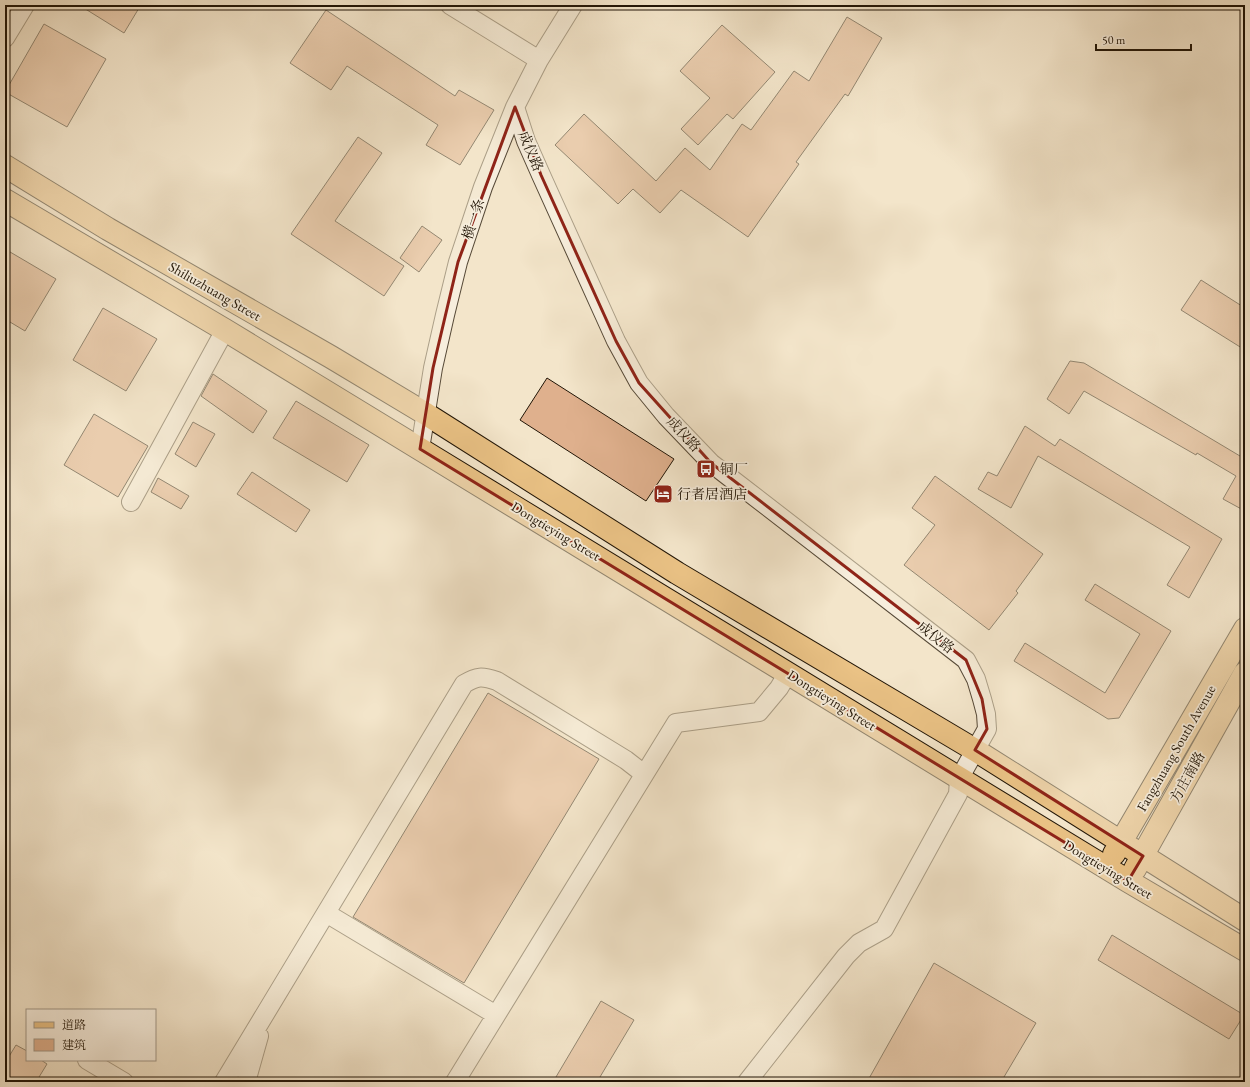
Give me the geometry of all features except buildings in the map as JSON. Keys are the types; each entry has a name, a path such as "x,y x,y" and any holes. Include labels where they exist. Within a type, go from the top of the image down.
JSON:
{"main road":[{"name":"Shiliuzhuang Street","path":"5,166 108,229 331,357 426,414"},
{"name":"Shiliuzhuang Street","path":"5,200 225,330 420,449"},
{"name":"Dongtieying Street","path":"426,414 676,573 975,750 1245,920"},
{"name":"Dongtieying Street","path":"420,449 959,779 1245,950"},
{"name":"Fangzhuang South Avenue","path":"1106,868 1245,628"},
{"name":"方庄南路","path":"1128,881 1245,673"}],"street":[{"path":"5,38 24,5"},
{"path":"450,5 539,60"},
{"name":"横一条","path":"420,449 433,368 458,262 484,187 515,107 539,60 573,5"},
{"name":"成仪路","path":"515,107 526,141 541,175 616,341 639,383 666,416 711,463 966,660 976,679 986,714 987,729 959,779 958,794 884,929 859,942 846,956 747,1082"},
{"path":"131,502 225,330"},
{"path":"455,1082 676,723 758,712 780,688 788,673"},
{"path":"224,1082 464,684 473,678 484,676 497,681 626,760 644,774"},
{"path":"326,913 496,1015"},
{"path":"246,1082 266,1014"},
{"path":"89,1061 124,1082"}],"highlighted area":[{"path":"515,107 541,175 616,341 639,383 711,463 966,660 982,699 987,729 975,750 1143,856 1128,881 420,449 433,368 458,262"}],"place":[{"name":"铜厂","path":"706,469"},
{"name":"行者居酒店","path":"663,494"}]}
